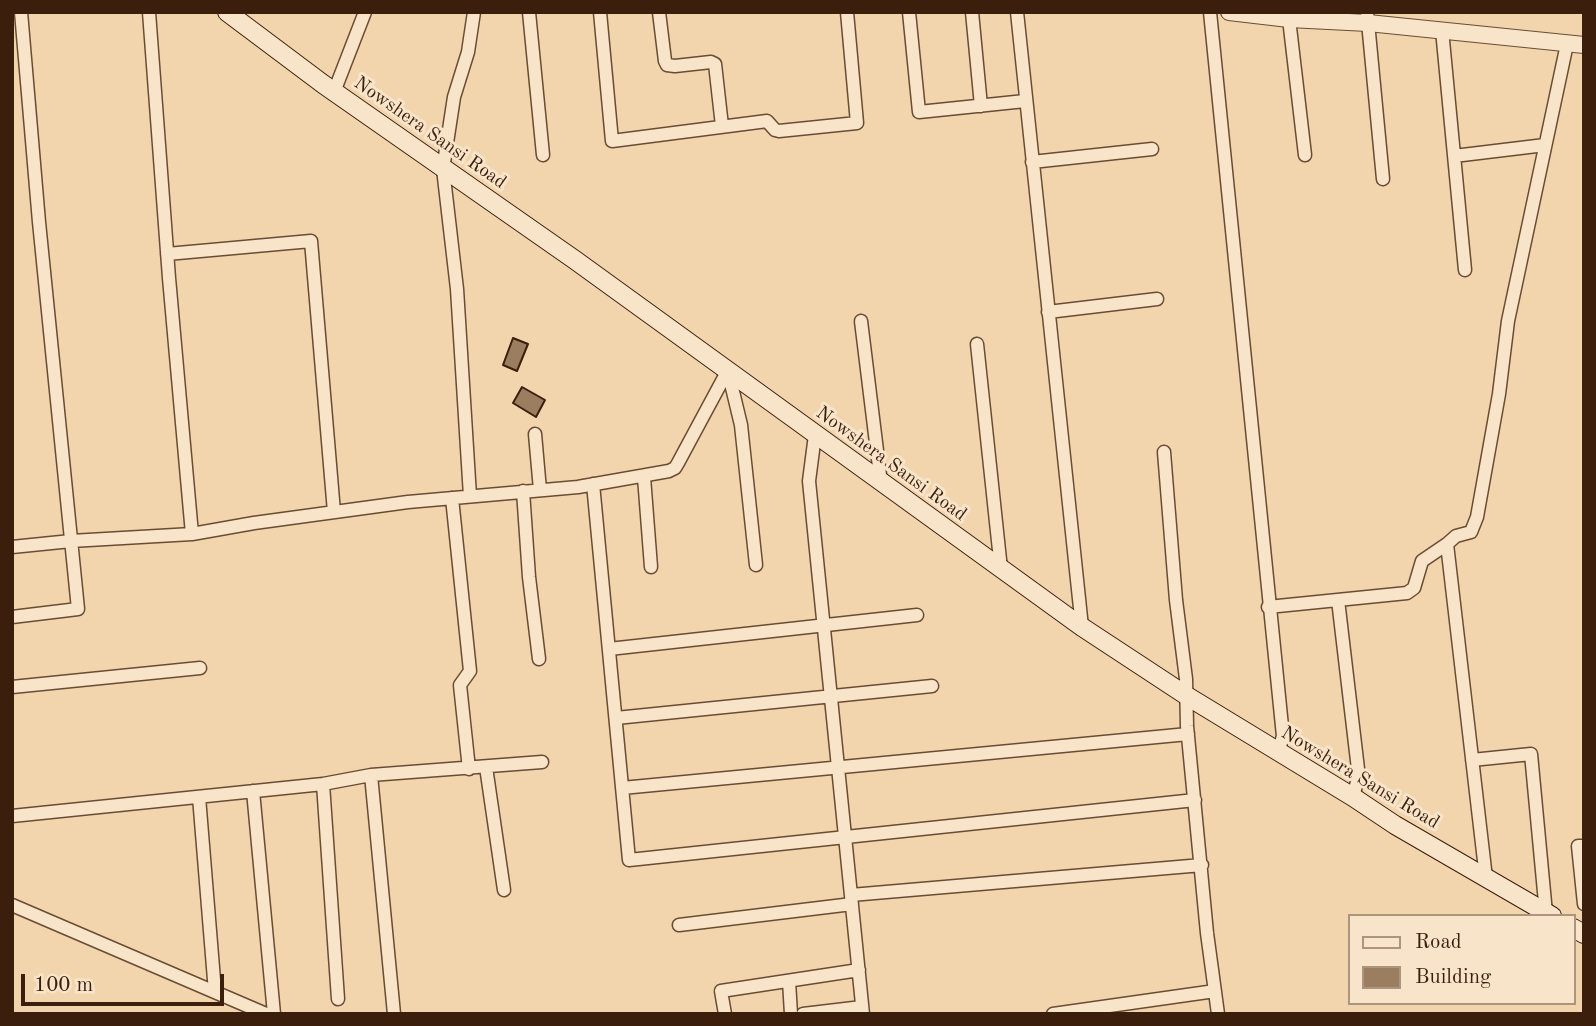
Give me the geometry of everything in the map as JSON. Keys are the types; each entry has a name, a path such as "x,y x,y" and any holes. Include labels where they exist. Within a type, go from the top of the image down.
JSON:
{"main road":[{"name":"Nowshera Sansi Road","path":"227,12 334,92 728,370 1082,627 1187,696 1395,825 1549,914"}],"street":[{"path":"12,617 78,609 21,12"},
{"path":"149,12 192,534"},
{"path":"334,92 365,12"},
{"path":"470,496 457,289 443,169 454,97 468,52 474,12"},
{"path":"529,12 543,155"},
{"path":"600,12 612,141 768,121 779,131 857,123 848,12"},
{"path":"659,12 664,61 667,65 715,64 722,127"},
{"path":"909,12 919,112 1025,101"},
{"path":"972,12 981,106"},
{"path":"1017,12 1082,627"},
{"path":"1210,12 1283,736 1278,753"},
{"path":"1229,12 1289,19 1367,17 1442,30 1576,44 1545,145 1508,321 1499,394 1477,517 1471,532 1456,536 1422,561 1411,591 1268,607"},
{"path":"1367,17 1383,179"},
{"path":"1289,19 1305,155"},
{"path":"1442,30 1465,270"},
{"path":"1454,156 1545,145"},
{"path":"1032,162 1152,149"},
{"path":"167,254 311,241 334,512"},
{"path":"1048,312 1157,299"},
{"path":"861,321 881,483"},
{"path":"977,344 1001,569"},
{"path":"12,547 192,534 334,512 644,477 675,468 728,370"},
{"path":"728,370 741,425 756,565"},
{"path":"535,434 540,490"},
{"path":"803,1014 862,1010 809,481 815,435"},
{"path":"1164,452 1187,696 1188,734 1218,1014"},
{"path":"644,477 650,567"},
{"path":"593,484 629,860 1195,800"},
{"path":"523,491 538,659"},
{"path":"452,498 470,671 460,685 469,769"},
{"path":"1447,544 1486,878"},
{"path":"1338,600 1358,778 1353,797"},
{"path":"609,649 917,615"},
{"path":"12,687 200,668"},
{"path":"616,718 932,686"},
{"path":"622,788 1188,734"},
{"path":"1472,760 1531,754 1549,914"},
{"path":"12,817 323,784 371,775 542,762"},
{"path":"486,767 504,890"},
{"path":"371,775 394,1014"},
{"path":"323,784 338,999"},
{"path":"253,791 274,1014"},
{"path":"199,797 215,992"},
{"path":"1584,846 1578,846 1584,904"},
{"path":"679,925 851,899 1202,865"},
{"path":"12,905 266,1014"},
{"path":"725,1014 721,991 859,970"},
{"path":"789,981 790,1014"},
{"path":"1053,1014 1215,991"}],"building":[{"path":"513,338 528,344 517,371 503,365"},
{"path":"522,387 545,400 536,417 513,403"}]}
